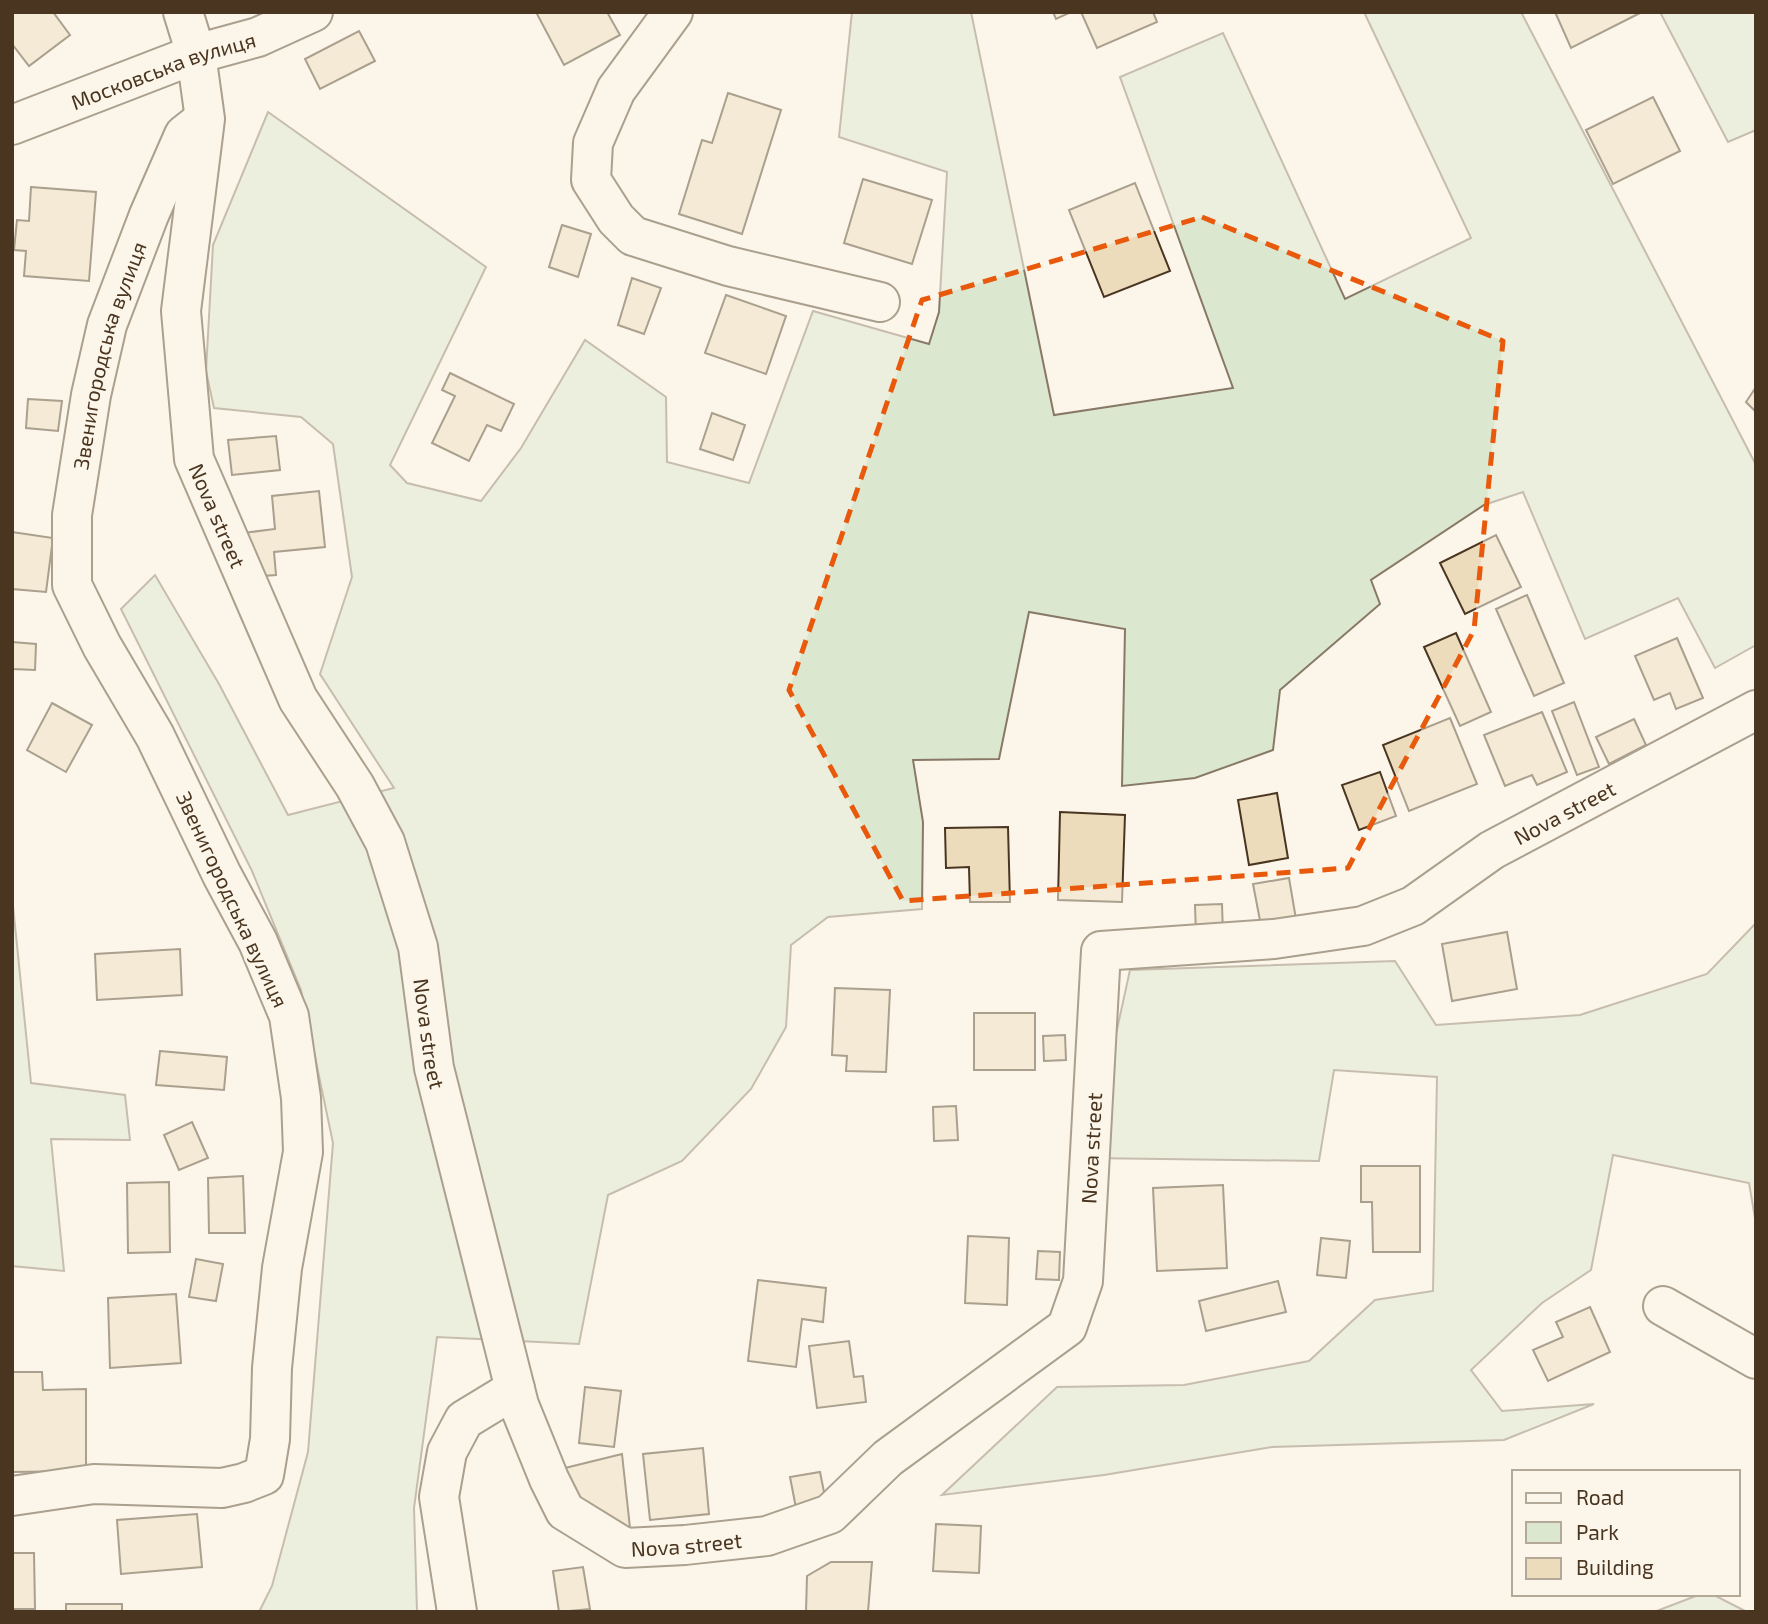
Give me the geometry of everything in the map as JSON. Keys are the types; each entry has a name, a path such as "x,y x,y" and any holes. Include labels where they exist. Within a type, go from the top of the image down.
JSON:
{"street":[{"name":"Nova street","path":"183,12 196,54 205,119 181,311 194,459 298,699 355,786 386,842 418,947 434,1068 515,1389 549,1479 565,1511 625,1548 767,1536 830,1514 888,1458 1067,1327 1083,1281 1101,951 1274,939 1363,926 1413,906 1492,850 1756,710"},
{"name":"Московська вулиця","path":"12,125 196,54 258,37 313,12"},
{"path":"673,12 616,90 593,143 591,180 615,219 633,236 716,263 880,302"},
{"name":"Звенигородська вулиця","path":"12,1496 94,1484 222,1488 264,1475 270,1439 272,1368 282,1268 303,1152 301,1098 289,1016 258,943 155,736 102,646 72,586 72,515 91,395 107,325 149,215 184,135 205,119"},
{"path":"1663,1307 1756,1359"},
{"path":"457,1612 439,1497 447,1452 464,1420 515,1389"}],"highlighted area":[{"path":"1202,217 1503,341 1474,630 1348,868 903,901 789,690 922,300"}],"green space":[{"path":"852,12 971,12 1054,415 1233,388 1120,77 1223,33 1345,299 1471,238 1364,12 1521,12 1756,465 1756,645 1715,668 1678,598 1585,639 1523,492 1484,505 1371,580 1380,604 1280,690 1273,750 1195,778 1122,786 1125,629 1029,612 999,759 913,760 923,822 922,909 828,917 791,945 786,1027 751,1089 682,1161 608,1195 579,1344 437,1337 414,1508 417,1612 259,1612 272,1586 308,1452 333,1143 301,990 252,871 121,609 155,575 219,684 288,815 394,788 320,674 352,577 333,444 301,417 214,408 206,371 213,245 268,112 486,267 390,465 407,483 481,501 521,448 585,340 666,397 667,462 749,483 813,311 929,344 939,312 947,172 839,137"},
{"path":"1660,12 1756,12 1756,130 1728,142"},
{"path":"12,896 31,1083 125,1095 130,1140 51,1139 64,1271 12,1266"},
{"path":"1756,923 1756,1224 1749,1183 1613,1155 1591,1270 1542,1303 1471,1370 1502,1411 1594,1404 1504,1440 1272,1447 1104,1475 942,1495 1057,1387 1184,1385 1309,1361 1375,1300 1433,1291 1437,1077 1334,1070 1319,1161 1089,1158 1130,970 1395,961 1436,1025 1580,1015 1707,974"},
{"path":"1696,1596 1716,1596 1747,1612 1654,1612"}],"building":[{"path":"12,12 53,12 70,35 29,66 12,44"},
{"path":"536,12 607,12 620,35 564,65"},
{"path":"1053,12 1071,12 1056,19"},
{"path":"1081,12 1153,12 1157,22 1097,48"},
{"path":"1555,12 1642,12 1571,48"},
{"path":"359,31 375,61 320,89 305,59"},
{"path":"728,93 781,110 742,234 679,214 702,140 712,143"},
{"path":"1653,97 1680,151 1613,184 1586,130"},
{"path":"863,179 932,200 912,264 844,243"},
{"path":"1135,183 1170,271 1104,297 1069,210"},
{"path":"31,187 96,192 89,281 24,276 26,251 14,250 17,220 29,221"},
{"path":"562,225 591,234 578,277 549,267"},
{"path":"632,278 661,288 644,334 618,325"},
{"path":"726,295 786,316 766,374 705,353"},
{"path":"450,373 514,404 501,431 487,425 469,461 432,443 455,396 442,390"},
{"path":"1756,387 1756,412 1746,402"},
{"path":"28,399 62,401 58,431 26,428"},
{"path":"712,413 745,425 733,460 700,449"},
{"path":"276,436 280,470 232,475 228,440"},
{"path":"319,491 325,547 274,552 276,575 247,577 243,533 275,529 272,496"},
{"path":"12,532 53,538 46,592 12,589"},
{"path":"1496,535 1521,587 1465,614 1440,563"},
{"path":"1527,595 1564,683 1534,696 1496,609"},
{"path":"1456,633 1491,712 1460,726 1424,647"},
{"path":"1677,638 1703,698 1676,709 1670,693 1654,700 1635,656"},
{"path":"12,642 36,644 35,670 12,669"},
{"path":"1574,702 1599,767 1577,775 1552,711"},
{"path":"52,703 92,725 66,772 27,750"},
{"path":"1542,712 1567,772 1537,785 1532,775 1505,786 1484,735"},
{"path":"1450,718 1477,784 1409,811 1383,745"},
{"path":"1634,719 1646,745 1609,764 1596,737"},
{"path":"1380,772 1396,816 1359,830 1342,785"},
{"path":"1277,793 1288,858 1249,865 1238,800"},
{"path":"1060,812 1125,815 1122,902 1058,900"},
{"path":"1008,827 1010,902 970,902 969,867 946,868 945,828"},
{"path":"1289,878 1297,925 1262,931 1253,884"},
{"path":"1222,904 1223,934 1196,935 1195,905"},
{"path":"1507,932 1517,989 1452,1001 1442,944"},
{"path":"180,949 182,995 97,1000 95,954"},
{"path":"835,988 890,990 886,1072 846,1071 847,1056 832,1055"},
{"path":"974,1013 1035,1013 1035,1070 974,1070"},
{"path":"1065,1035 1066,1060 1044,1061 1043,1036"},
{"path":"160,1051 227,1057 224,1090 156,1085"},
{"path":"956,1106 958,1140 934,1141 933,1107"},
{"path":"192,1122 208,1158 179,1170 164,1135"},
{"path":"1361,1166 1420,1166 1420,1252 1373,1252 1372,1202 1361,1202"},
{"path":"243,1176 245,1233 209,1233 208,1178"},
{"path":"169,1182 170,1252 128,1253 127,1183"},
{"path":"1223,1185 1227,1268 1157,1271 1153,1188"},
{"path":"968,1236 1009,1238 1007,1305 965,1303"},
{"path":"1321,1238 1350,1241 1346,1278 1317,1275"},
{"path":"1038,1251 1060,1252 1059,1280 1036,1279"},
{"path":"196,1259 223,1264 216,1301 189,1297"},
{"path":"758,1280 826,1288 823,1322 802,1319 796,1367 748,1361"},
{"path":"1278,1281 1286,1312 1206,1331 1199,1301"},
{"path":"176,1294 181,1363 110,1368 108,1298"},
{"path":"1590,1307 1610,1352 1548,1381 1533,1350 1563,1337 1556,1322"},
{"path":"849,1341 854,1377 863,1376 866,1402 817,1408 809,1346"},
{"path":"12,1372 42,1372 43,1390 86,1389 86,1471 12,1472"},
{"path":"585,1387 621,1391 614,1447 579,1443"},
{"path":"703,1448 709,1514 650,1520 643,1454"},
{"path":"622,1454 630,1528 612,1534 577,1511 557,1470"},
{"path":"820,1472 826,1502 796,1508 790,1477"},
{"path":"197,1514 202,1567 121,1574 117,1520"},
{"path":"936,1524 981,1526 979,1573 933,1571"},
{"path":"12,1553 34,1553 35,1609 12,1609"},
{"path":"831,1562 872,1562 868,1612 806,1612 807,1576"},
{"path":"583,1567 590,1609 559,1612 553,1571"},
{"path":"66,1604 122,1604 122,1612 66,1612"}]}
